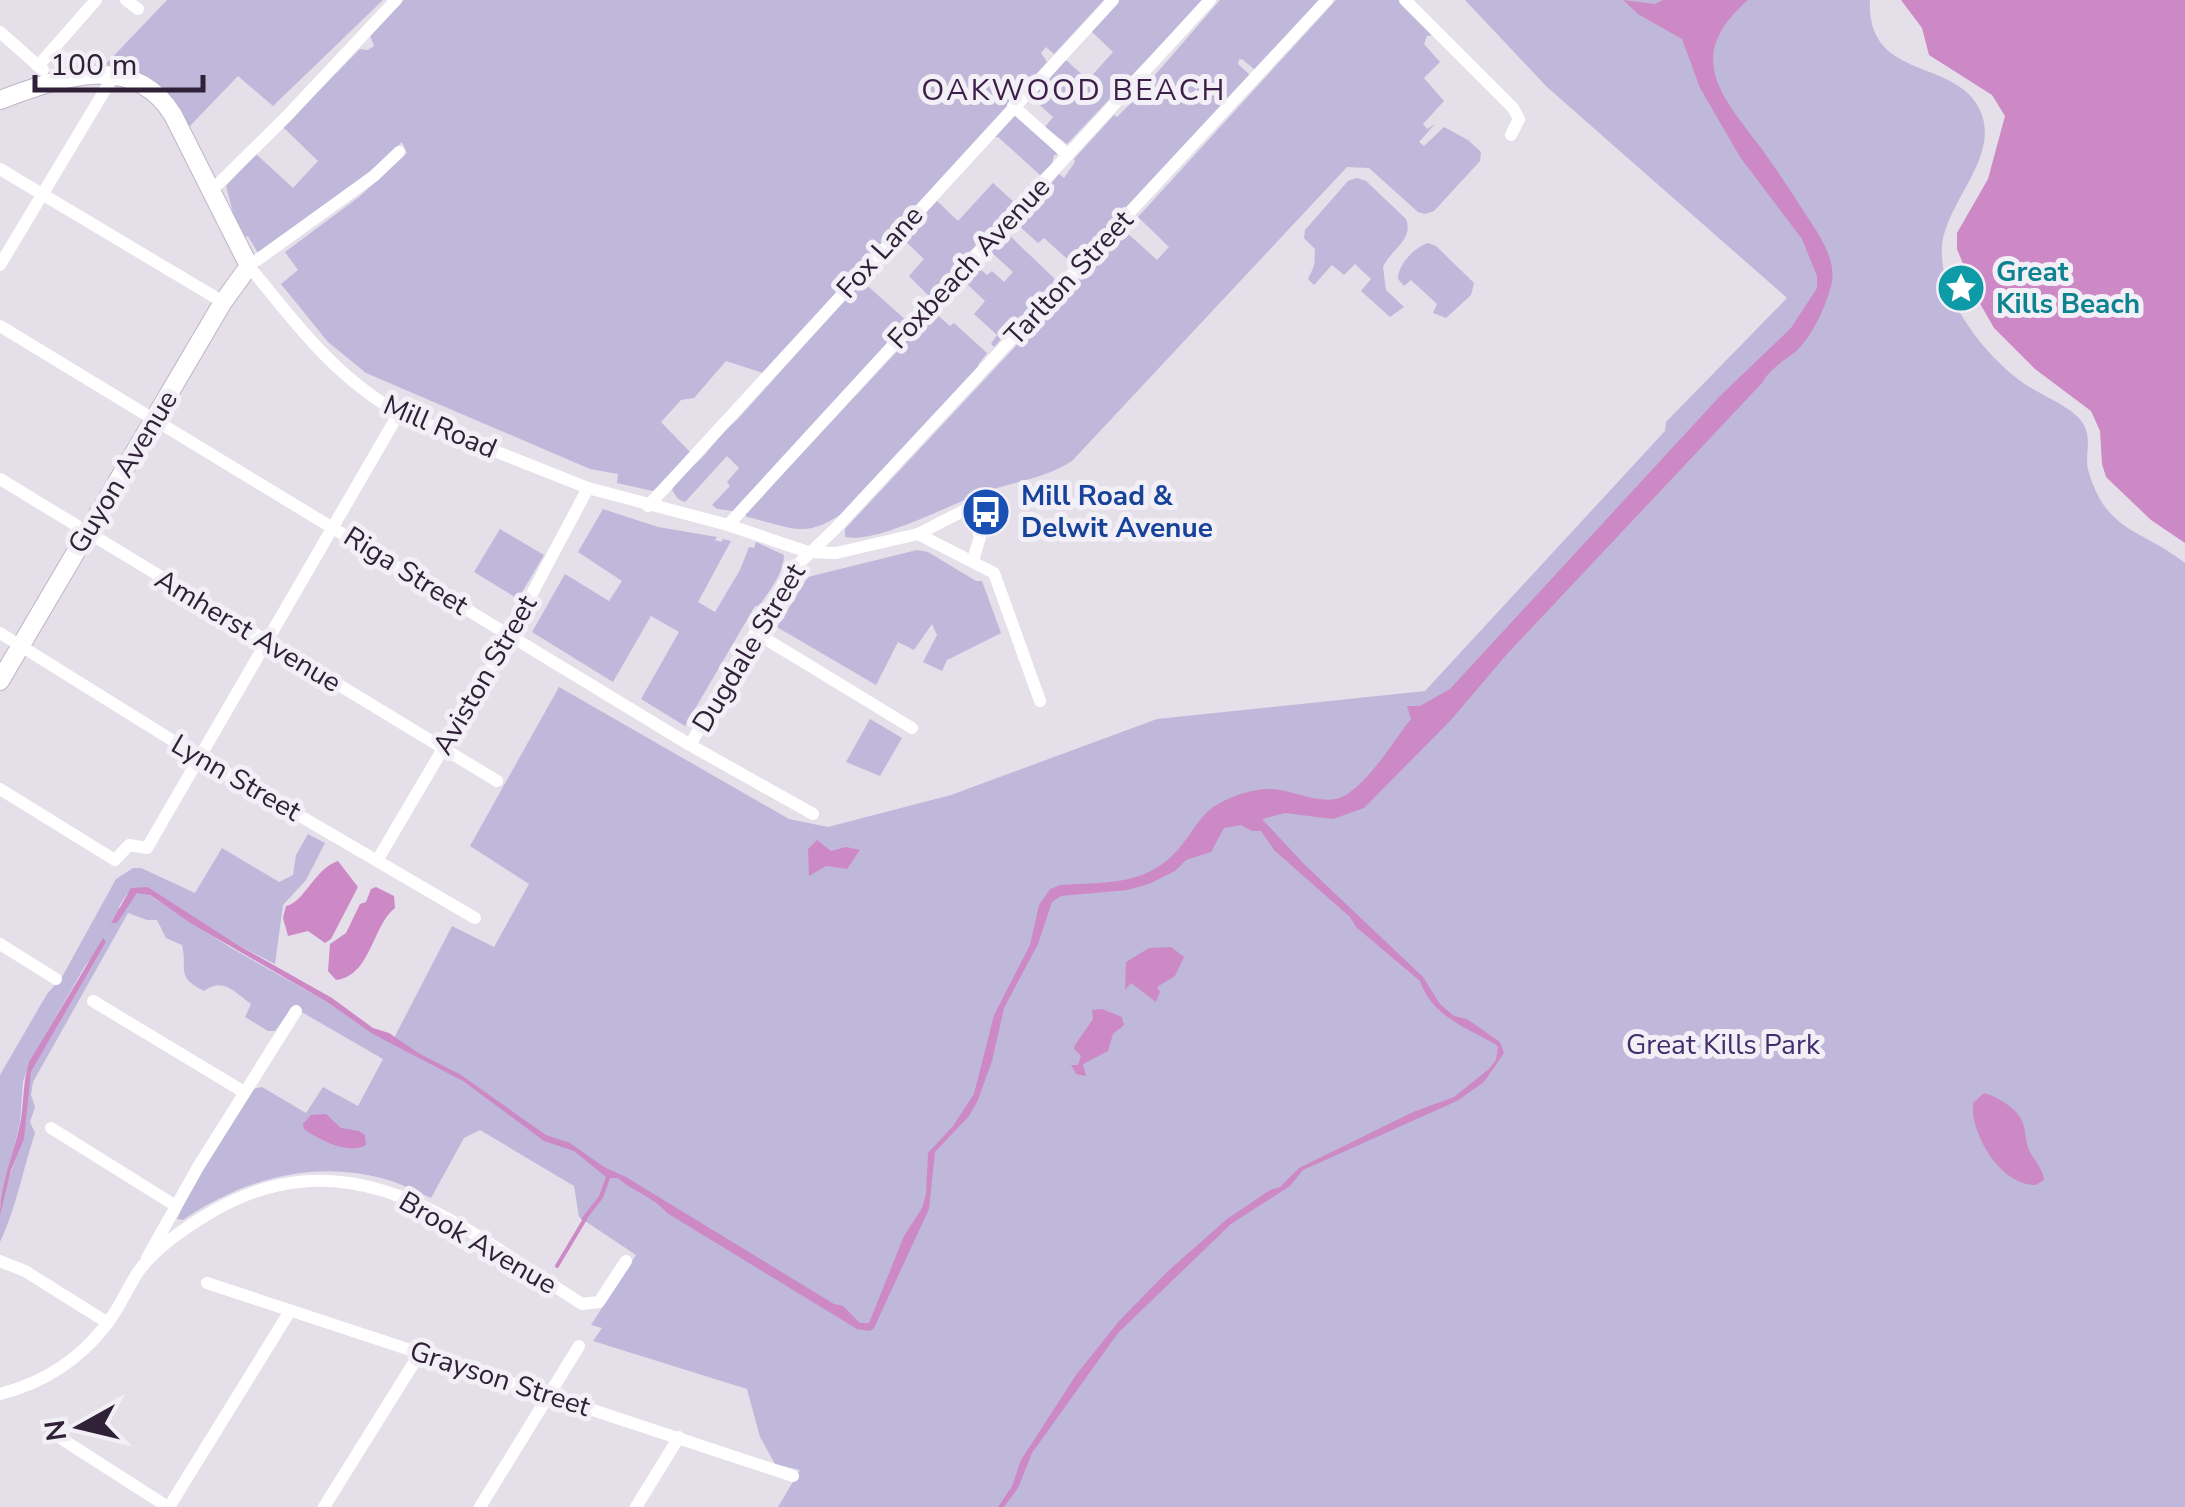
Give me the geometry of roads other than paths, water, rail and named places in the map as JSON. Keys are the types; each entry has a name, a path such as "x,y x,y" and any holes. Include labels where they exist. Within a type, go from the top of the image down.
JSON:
{"street":[{"path":"38,66 96,0"},
{"path":"211,191 288,116 396,0"},
{"name":"Fox Lane","path":"648,506 1113,0"},
{"name":"Foxbeach Avenue","path":"728,525 1210,0"},
{"name":"Tarlton Street","path":"808,552 835,529 1327,0"},
{"path":"1405,0 1513,108 1519,119 1511,135"},
{"path":"0,32 54,80"},
{"path":"0,100 54,80 114,75 0,266"},
{"name":"Mill Road","path":"114,75 145,86 167,105 249,266 323,357 361,389 399,413 588,488 728,525 808,552 836,553 918,534 971,508 980,536 974,560"},
{"path":"1013,106 1068,155"},
{"path":"249,266 374,176 399,152"},
{"path":"0,169 222,302"},
{"name":"Guyon Avenue","path":"0,681 222,302 249,266"},
{"name":"Riga Street","path":"0,326 812,814"},
{"path":"0,789 115,860 129,845 148,848 399,413"},
{"name":"Amherst Avenue","path":"0,479 497,781"},
{"name":"Aviston Street","path":"378,860 510,635 588,488"},
{"path":"918,534 994,573 1040,701"},
{"name":"Dugdale Street","path":"690,744 791,572 808,552"},
{"name":"Lynn Street","path":"0,633 198,758 476,918"},
{"path":"756,633 912,728"},
{"path":"0,944 56,979"},
{"path":"93,1000 244,1092"},
{"path":"140,1268 296,1011"},
{"path":"50,1128 176,1206"},
{"name":"Brook Avenue","path":"0,1394 52,1375 80,1355 108,1323 140,1268 194,1222 262,1189 307,1182 347,1182 422,1203 582,1304 600,1302 626,1262"},
{"path":"167,1221 194,1222"},
{"path":"0,1261 26,1270 108,1323"},
{"name":"Grayson Street","path":"207,1283 792,1476"},
{"path":"54,1434 168,1507 290,1311"},
{"path":"480,1507 578,1346"},
{"path":"324,1507 420,1353"},
{"path":"636,1507 679,1437"}],"waterway":[{"path":"557,1266 585,1219"}],"place":[{"name":"Great Kills Beach","path":"1961,288"},
{"name":"Mill Road & Delwit Avenue","path":"986,512"}],"district":[{"name":"OAKWOOD BEACH","path":"1074,90"}],"park label":[{"name":"Great Kills Park","path":"1723,1045"}]}
